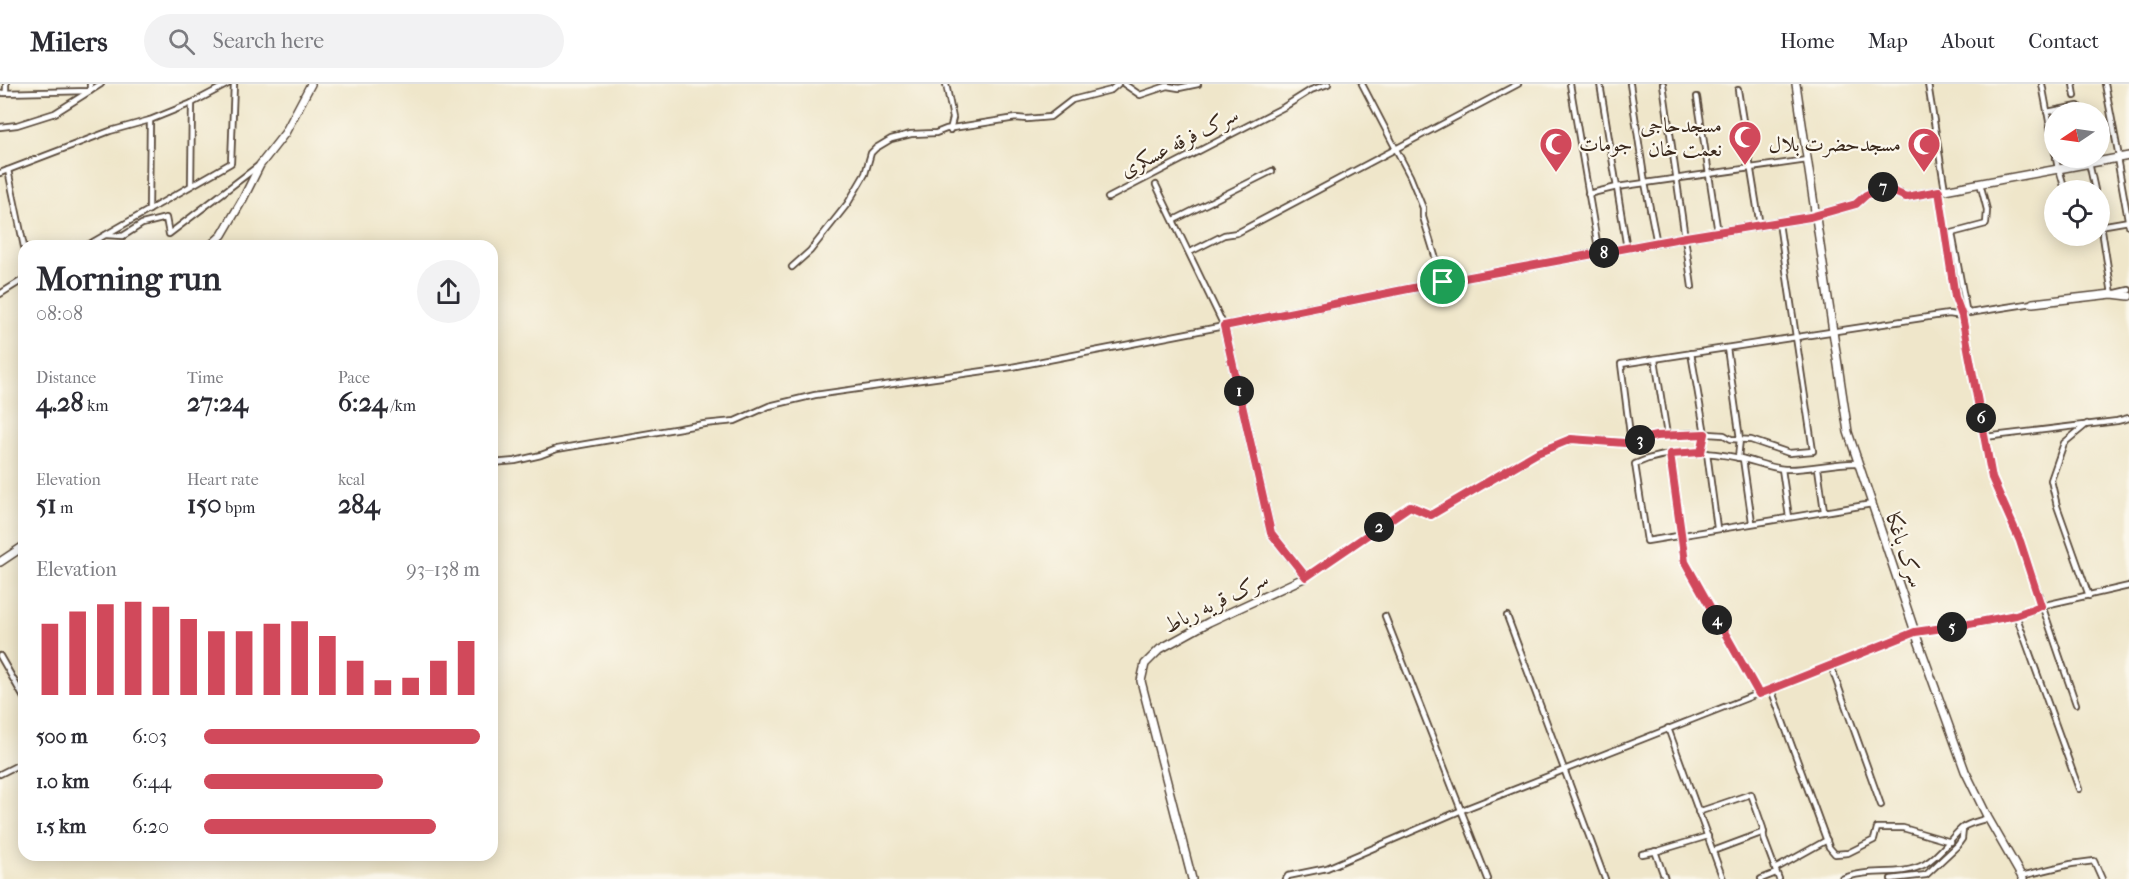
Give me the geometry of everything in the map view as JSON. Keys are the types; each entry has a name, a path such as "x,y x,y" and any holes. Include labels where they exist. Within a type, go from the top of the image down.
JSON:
{"street":[{"path":"6,84 3,93 90,91"},
{"path":"47,84 47,92"},
{"path":"90,84 90,91"},
{"path":"0,127 17,125 55,113 101,84"},
{"path":"0,173 110,131 150,120 192,103 228,84"},
{"path":"97,240 231,163 234,84"},
{"path":"217,240 222,235 243,199 260,165 285,133 311,84"},
{"path":"946,84 953,118 950,130"},
{"path":"792,267 810,251 848,203 865,174 871,153 891,139 1016,118 1050,117 1072,100 1111,90 1118,84"},
{"path":"1124,84 1140,94 1167,86 1179,88 1198,84"},
{"name":"سرک فرقه عسکری","path":"1108,198 1311,90 1328,84"},
{"path":"1362,84 1410,176 1423,208 1423,217 1443,282"},
{"path":"1190,252 1224,235 1237,232 1518,84"},
{"path":"1570,84 1599,254"},
{"path":"1600,84 1627,249"},
{"path":"1630,84 1657,244"},
{"path":"1663,84 1692,287"},
{"name":"سرک باغکا","path":"1796,84 1848,432 1915,632 1965,771 2022,878"},
{"path":"1928,84 1955,297 1962,316 1992,478 2020,541 2076,704"},
{"path":"2042,84 2045,102"},
{"path":"2073,84 2075,96"},
{"path":"2105,84 2129,223 2110,225"},
{"path":"1738,90 1760,226"},
{"path":"1697,97 1718,233"},
{"path":"191,185 192,103"},
{"path":"149,210 150,120"},
{"path":"2110,159 2129,156"},
{"path":"1588,194 1617,187 1707,173 1807,160"},
{"path":"106,235 123,236 142,224 166,218 169,234 260,165"},
{"path":"498,462 515,461 557,449 704,424 735,421 769,406 815,395 1012,367 1443,282 1686,237 1779,223 1856,204 1866,195 1883,187 1906,197 2062,168"},
{"path":"2059,169 2062,180"},
{"path":"8,170 23,240"},
{"path":"1174,220 1272,171"},
{"path":"1980,183 1987,210 1986,224 1952,233 1966,309 1969,313 2129,290"},
{"path":"1156,185 1224,326"},
{"path":"1306,577 1410,506 1431,515 1537,453 1571,439 1625,443 1667,435 1705,434 1751,440 1789,453 1813,451 1779,223"},
{"path":"2104,246 2112,294"},
{"path":"0,294 18,283"},
{"path":"2112,294 2129,296"},
{"path":"1631,442 1621,364 1949,314 1962,316"},
{"name":"سرک قریه رباط","path":"1192,879 1141,681 1145,664 1160,649 1199,627 1306,577 1271,533 1224,326"},
{"path":"1726,348 1752,522"},
{"path":"1691,353 1705,434 1704,452 1717,528"},
{"path":"1655,359 1667,435"},
{"path":"1984,437 2117,421 2129,417"},
{"path":"2087,424 2064,443 2051,480 2057,506 2089,596"},
{"path":"1858,463 1818,468 1782,469 1741,458 1704,452 1654,456 1635,464 1647,541 1872,504"},
{"path":"1670,454 1685,562 1759,694"},
{"path":"1818,468 1824,511"},
{"path":"1782,469 1789,517"},
{"path":"0,562 18,550"},
{"path":"14,553 18,552"},
{"path":"1286,879 1288,876 1327,868 1462,810 1915,632 2016,615 2041,606 2129,586"},
{"path":"2016,615 2079,789"},
{"path":"1385,616 1488,879"},
{"path":"1507,616 1605,879"},
{"path":"0,656 18,688"},
{"path":"1831,666 1881,805"},
{"path":"1771,689 1827,840 1835,854 1848,853 1874,840 1877,828 1903,828 1951,842"},
{"path":"1668,728 1723,879"},
{"path":"0,774 18,765"},
{"path":"1698,812 1749,793 1764,832 1764,839 1776,874"},
{"path":"1842,879 1868,872 1909,870 1926,864 1951,842 1963,827 1988,818"},
{"path":"1891,879 1926,875 1957,846 1962,839 1963,827"},
{"path":"1713,851 1764,832"},
{"path":"1642,854 1708,836"},
{"path":"1761,879 1776,874 1827,840"},
{"path":"1655,851 1665,879"},
{"path":"2022,878 2071,864 2094,861 2102,879"}],"place":[{"name":"مسجدحاجی نعمت خان","path":"1745,166"},
{"name":"جومات","path":"1556,173"},
{"name":"مسجدحضرت بلال","path":"1924,173"}],"route":[{"path":"1883,187 1906,197 1939,191 1955,297 1962,316 1992,478 2020,541 2041,606 2016,615 1915,632 1759,694 1685,562 1670,454 1701,452 1705,434 1692,433 1656,436 1625,443 1571,439 1537,453 1431,515 1410,506 1306,577 1271,533 1224,326 1443,282 1686,237 1810,217 1856,204 1866,195 1883,187"}]}
